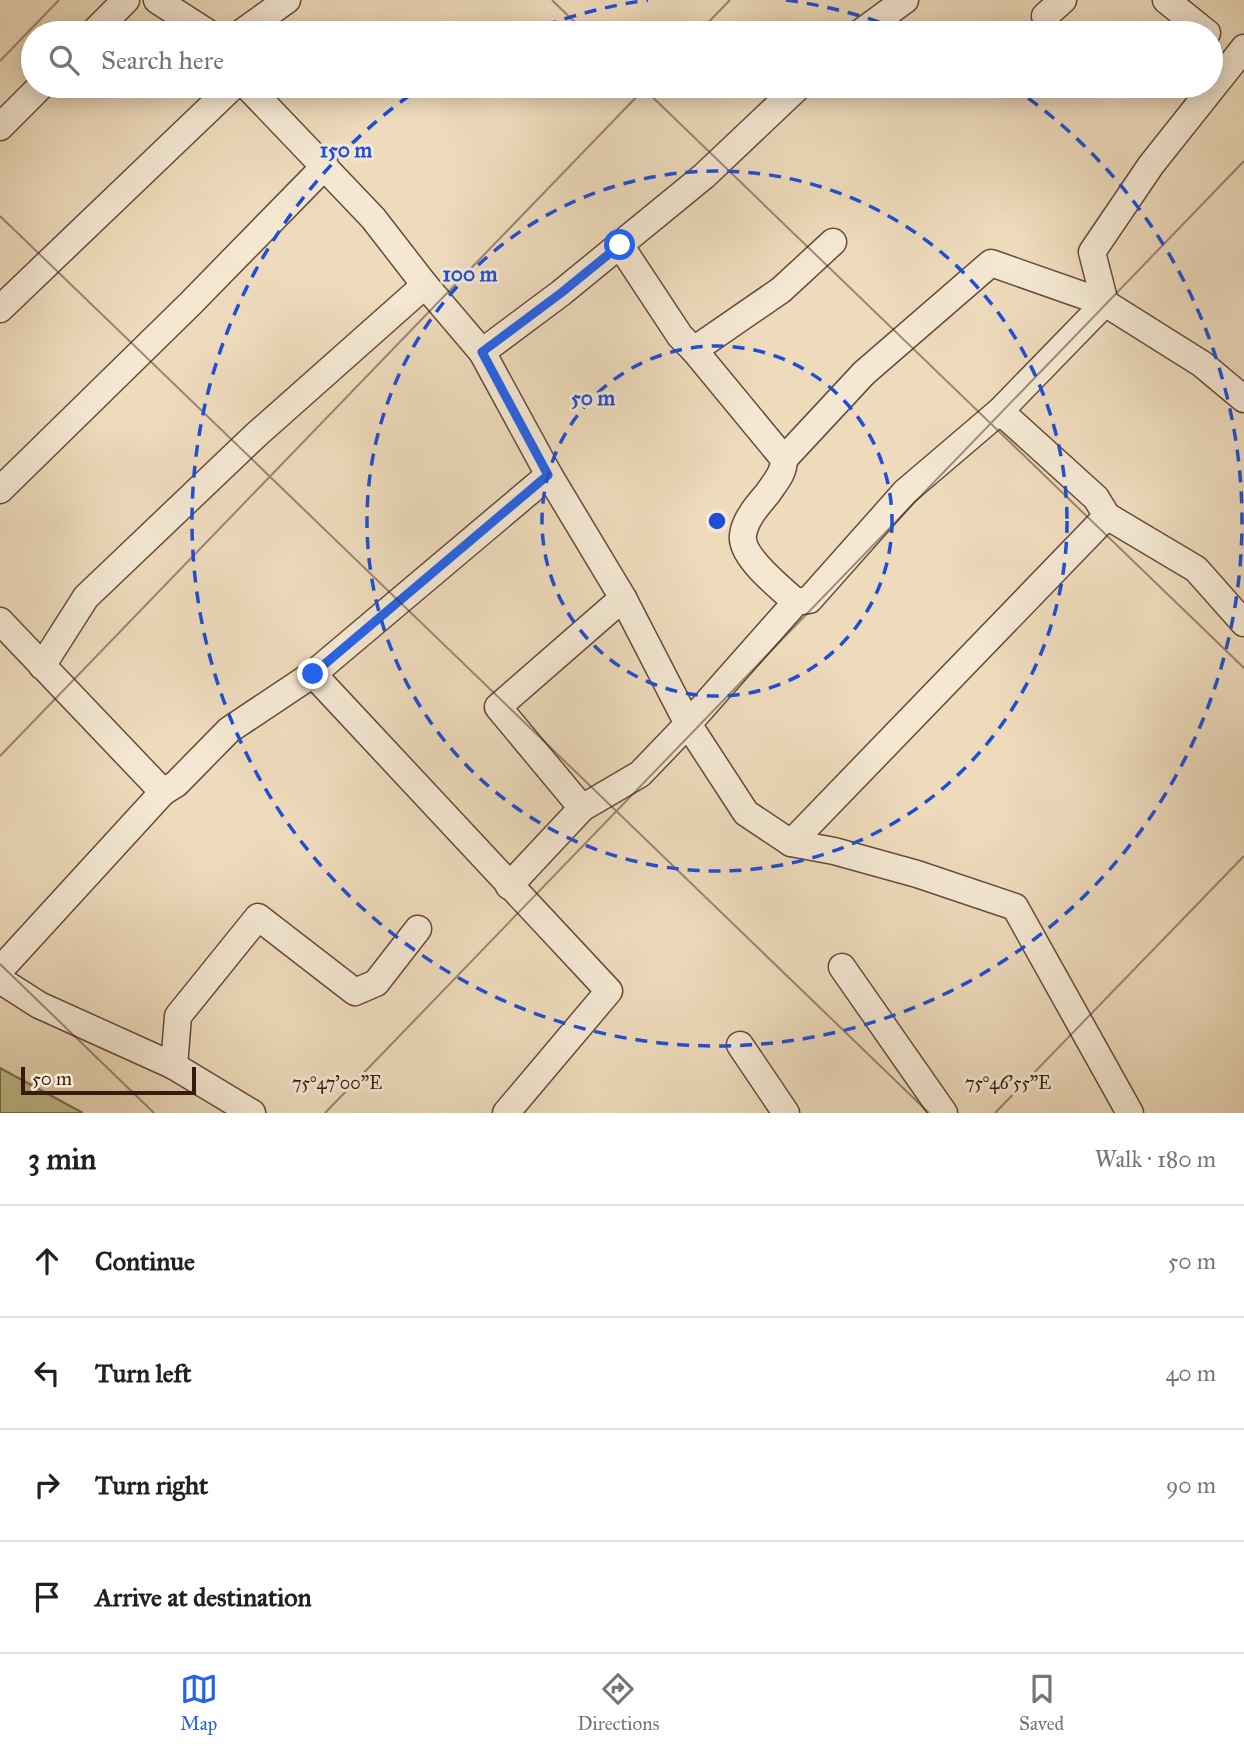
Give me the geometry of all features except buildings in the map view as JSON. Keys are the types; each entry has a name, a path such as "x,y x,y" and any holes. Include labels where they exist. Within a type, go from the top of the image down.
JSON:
{"street":[{"path":"105,21 126,0"},
{"path":"157,0 189,21"},
{"path":"258,21 287,0"},
{"path":"876,21 905,0"},
{"path":"1166,0 1192,21"},
{"path":"1223,43 1240,52 1223,74"},
{"path":"0,127 29,98"},
{"path":"0,309 220,98"},
{"path":"259,98 373,218 482,352 548,475 623,598 688,724 746,813 791,843 834,851 917,874 1015,907 1130,1113"},
{"path":"482,352 561,293 704,176 786,98"},
{"path":"1105,303 1092,252 1151,165 1204,98"},
{"path":"0,489 190,304 326,166"},
{"path":"695,350 781,290 833,242"},
{"path":"620,245 680,336 695,350 784,459 784,470 752,513 743,534 743,544 750,558 796,602"},
{"path":"784,459 864,373 991,263 1105,303 1240,386"},
{"path":"42,666 86,597 256,435 425,285"},
{"path":"509,886 582,808 640,774 796,602 808,600 905,492 1000,411 1105,303"},
{"path":"1000,411 1096,498 1107,516 1196,569 1244,623"},
{"path":"0,970 163,792 176,784 229,730 313,674 548,475"},
{"path":"791,843 1107,516"},
{"path":"582,808 498,707 623,598"},
{"path":"0,621 163,792"},
{"path":"313,674 609,991 506,1113"},
{"path":"174,1066 178,1016 258,917 355,992 376,983 418,929"},
{"path":"842,967 944,1113"},
{"path":"0,980 39,1005 174,1066 253,1113"},
{"path":"740,1045 786,1113"}],"shaded area":[{"path":"0,1068 83,1113 0,1113"}],"route":[{"path":"313,674 548,475 482,352 620,245"}]}
